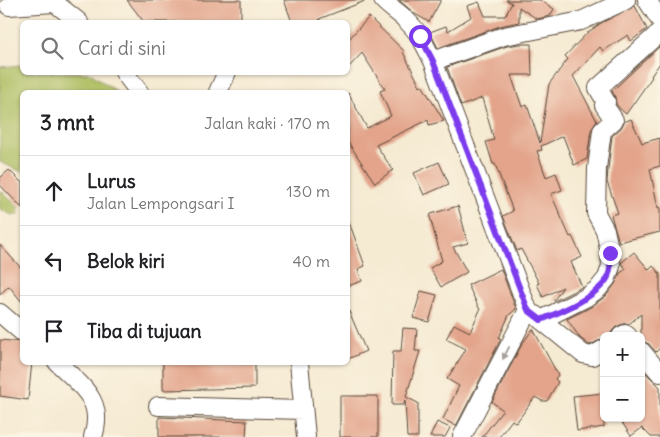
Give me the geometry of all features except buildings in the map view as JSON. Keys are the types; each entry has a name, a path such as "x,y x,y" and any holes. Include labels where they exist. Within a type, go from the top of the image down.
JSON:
{"street":[{"path":"383,0 395,12 407,20 420,36 433,61 535,315 583,354 592,356 600,351"},
{"path":"433,61 504,36 581,21 626,0"},
{"path":"647,0 660,20"},
{"path":"9,6 53,1 77,20"},
{"path":"462,437 535,315 585,298 598,289 608,278 611,266 610,253 605,230 596,213 596,168 602,130 614,120 604,105 606,102 598,88 660,32"},
{"path":"126,75 138,90"},
{"path":"219,90 226,75"},
{"path":"0,313 20,330"},
{"path":"645,356 660,373"},
{"path":"59,365 85,390 93,401 97,414 93,437"},
{"path":"299,365 306,437"},
{"path":"158,406 303,410"}],"green space":[{"path":"20,65 20,75 93,75 114,90 20,90 20,171 0,162 0,67"},
{"path":"0,190 18,207 19,214 12,215 0,209"}],"route":[{"path":"420,36 433,61 528,310 541,320 575,304 598,289 608,278 611,266 610,253"}]}
